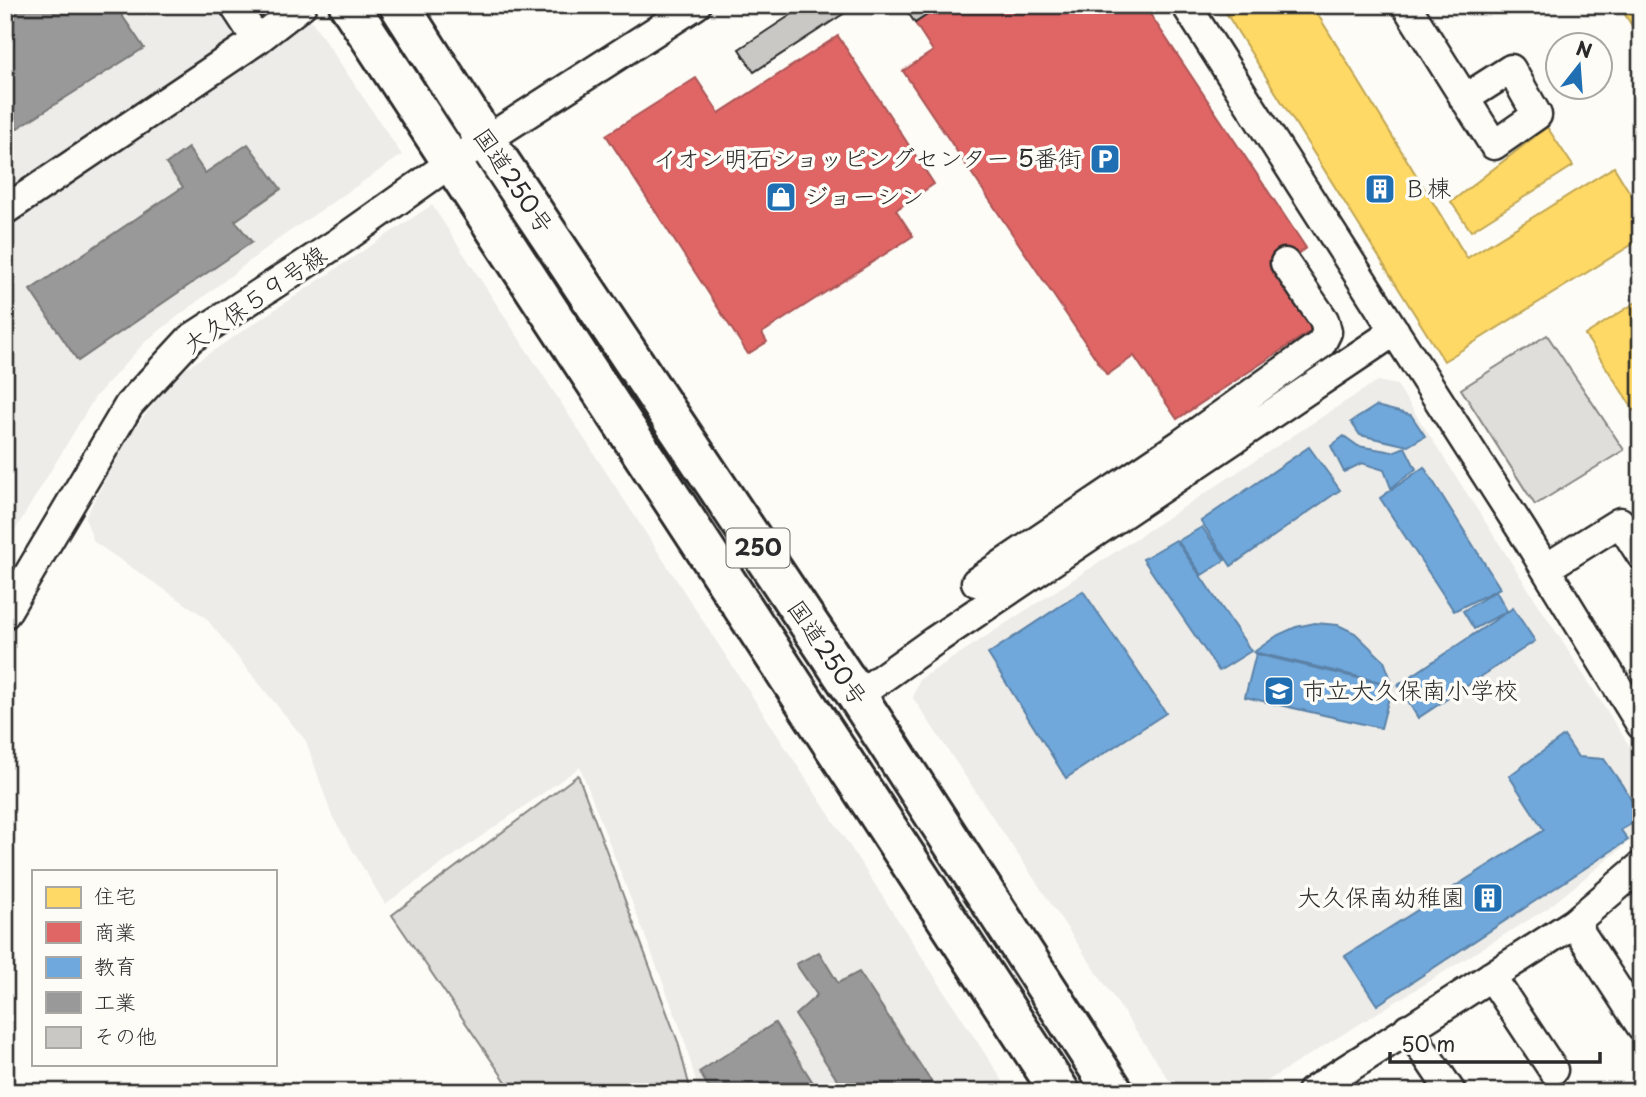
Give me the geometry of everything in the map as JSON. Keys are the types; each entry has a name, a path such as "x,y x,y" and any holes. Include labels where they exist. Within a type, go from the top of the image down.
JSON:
{"highway":[{"name":"国道250号","path":"349,5 1060,1092"},
{"name":"国道250号","path":"399,5 486,141 857,696 1114,1092"}],"street":[{"path":"234,5 257,40"},
{"path":"5,210 257,40 302,5"},
{"name":"大久保５９号線","path":"5,614 129,405 190,339 339,242 452,162 696,5"},
{"path":"1186,5 1546,568 1641,725"},
{"path":"1406,5 1464,99"},
{"path":"976,582 1181,444 1321,344 1326,332 1324,320 1285,262"},
{"path":"857,696 934,641 1395,331"},
{"path":"1546,568 1620,522 1641,555"},
{"path":"1311,1092 1574,923 1641,866"},
{"path":"1574,923 1641,1026"},
{"path":"1491,976 1553,1070"},
{"path":"1408,1028 1451,1092"}],"shaded area":[{"path":"5,5 301,5 402,155 277,240 146,341 95,397 5,547"},
{"path":"432,205 1010,1092 699,1092 682,1032 580,767 385,904 332,816 306,741 205,617 94,542 85,518 126,440 175,376"},
{"path":"1547,335 1624,450 1535,505 1461,389"},
{"path":"1377,381 1397,385 1641,764 1641,832 1548,908 1249,1092 1177,1092 913,698 919,680"},
{"path":"578,775 678,1042 691,1092 513,1092 392,915"}],"building: 住宅":[{"name":"Ｂ棟","path":"1221,5 1312,5 1467,258 1614,167 1641,211 1641,239 1444,361"},
{"path":"1619,5 1641,5 1641,40"},
{"path":"1547,127 1573,166 1471,231 1451,202"},
{"path":"1641,299 1641,421 1585,335"}],"building: 商業":[{"name":"イオン明石ショッピングセンター 5番街","path":"942,5 1144,5 1306,248 1273,271 1312,330 1177,419 1134,356 1107,375 903,71 933,51 915,23"},
{"name":"ジョーシン","path":"838,36 934,184 896,210 913,236 762,333 767,342 748,354 606,135 696,78 719,113"}],"building: 教育":[{"path":"1376,406 1411,415 1425,436 1408,446 1360,435 1351,422"},
{"path":"1344,436 1358,446 1393,452 1405,447 1416,469 1391,488 1384,470 1362,463 1344,472 1331,446"},
{"path":"1309,447 1340,490 1231,566 1201,521"},
{"path":"1424,467 1500,588 1454,611 1380,498"},
{"path":"1202,527 1225,560 1202,575 1178,541"},
{"path":"1176,540 1251,651 1219,671 1143,559"},
{"path":"1083,591 1166,713 1066,778 988,654"},
{"path":"1496,591 1507,611 1474,629 1463,611"},
{"path":"1513,608 1535,641 1418,718 1398,685"},
{"path":"1315,623 1338,625 1355,633 1384,661 1393,685 1254,652 1278,635"},
{"path":"1256,654 1392,686 1381,728 1245,697"},
{"name":"大久保南幼稚園","path":"1564,736 1578,757 1604,759 1629,795 1640,819 1621,830 1628,840 1377,1005 1345,956 1544,830 1509,776"}],"building: 工業":[{"path":"5,5 115,5 144,48 5,136"},
{"path":"248,144 281,189 235,221 252,242 78,361 30,290 183,187 166,164 188,148 205,173"},
{"path":"819,952 838,983 859,972 938,1092 845,1092 795,1015 817,995 796,964"},
{"path":"775,1023 819,1092 712,1092 699,1072"}],"building: その他":[{"path":"806,5 857,5 754,72 739,49"},
{"path":"903,5 942,5 915,23"}],"place":[{"name":"イオン明石ショッピングセンター 5番街","path":"1105,159"},
{"name":"Ｂ棟","path":"1380,189"},
{"name":"ジョーシン","path":"781,197"},
{"name":"市立大久保南小学校","path":"1279,691"},
{"name":"大久保南幼稚園","path":"1488,898"}]}
